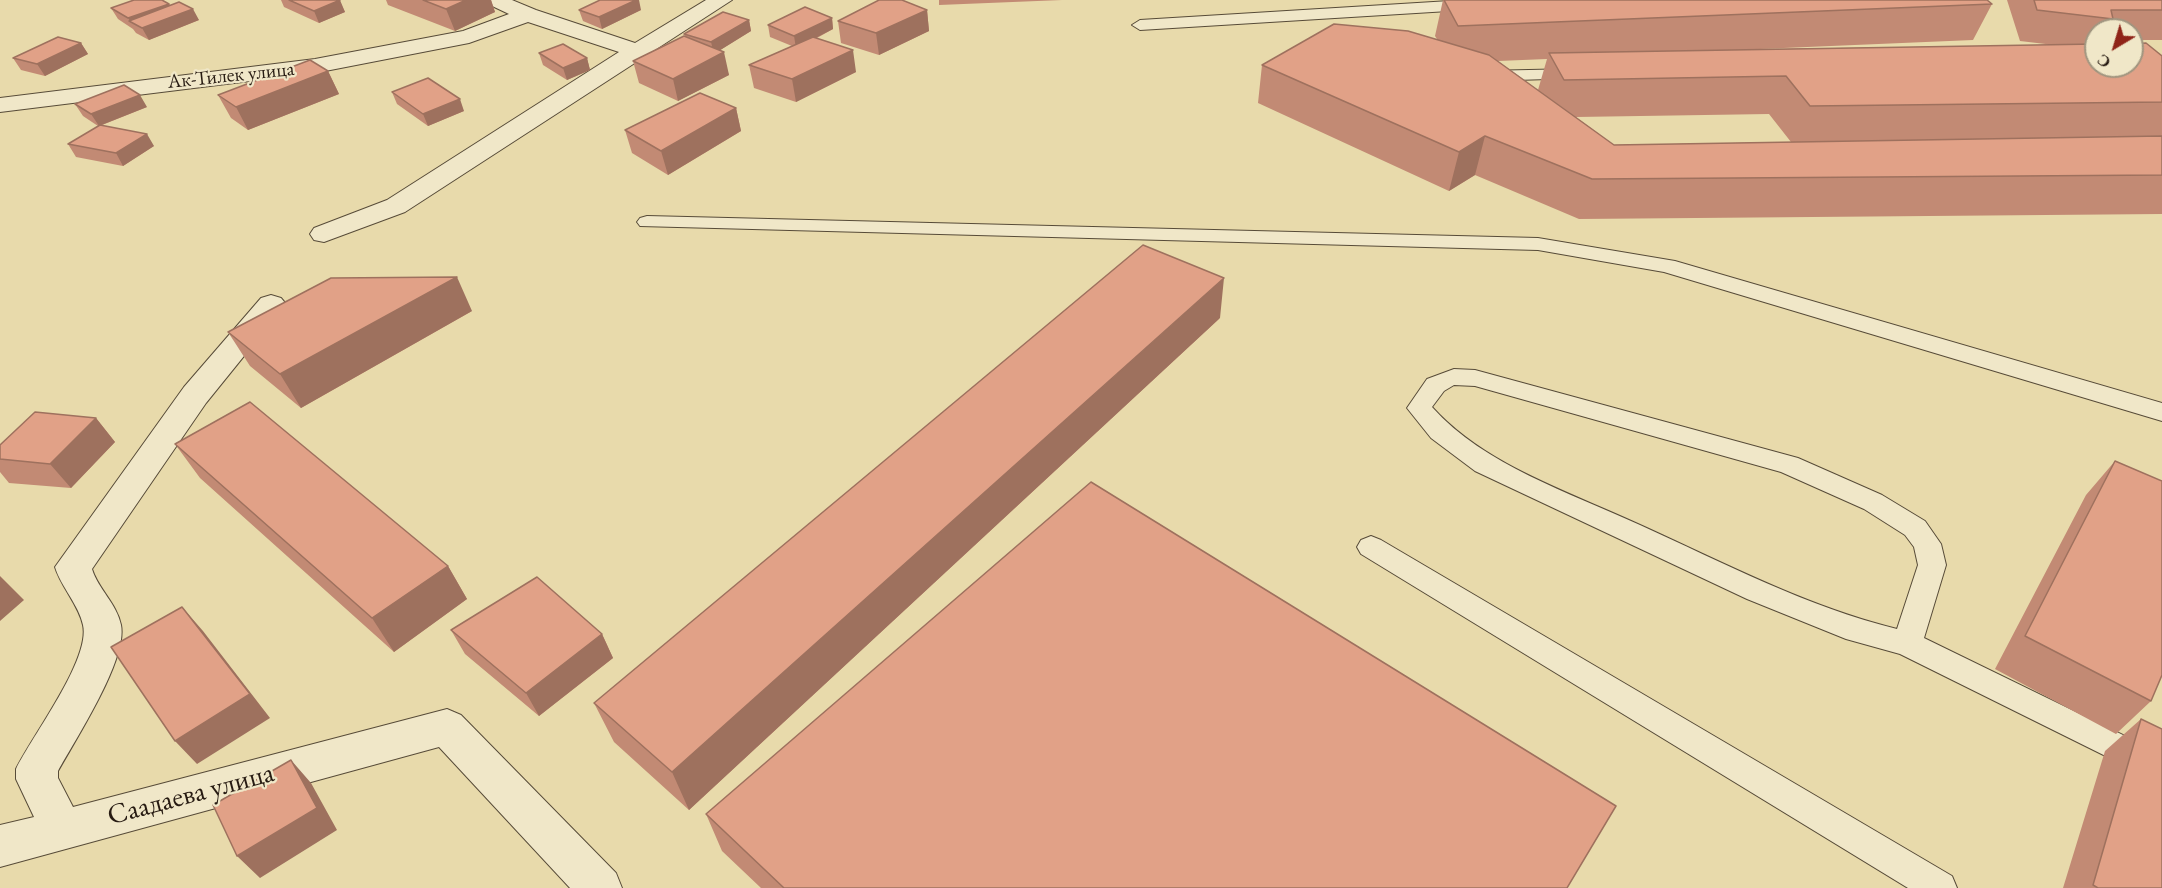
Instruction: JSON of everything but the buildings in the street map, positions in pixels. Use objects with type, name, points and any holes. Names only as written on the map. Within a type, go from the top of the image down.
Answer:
[{"type":"street","points":[[495,0],[528,15],[637,51]]},
{"type":"street","points":[[324,234],[396,206],[637,51],[721,0]]},
{"type":"street","name":"Ак-Тилек улица","points":[[0,105],[315,66],[469,36],[528,15]]},
{"type":"street","points":[[62,830],[37,779],[37,769],[90,674],[101,649],[103,626],[76,581],[73,567],[195,395],[271,304]]},
{"type":"street","name":"Саадаева улица","points":[[0,846],[447,728],[600,888]]},
{"type":"lane","points":[[1140,25],[1546,0]]},
{"type":"lane","points":[[1512,95],[1483,76],[1589,74]]},
{"type":"lane","points":[[647,222],[1538,244],[1667,266],[2162,412]]},
{"type":"lane","points":[[1907,644],[1932,564],[1927,544],[1915,528],[1873,502],[1789,465],[1475,378],[1449,376],[1431,388],[1419,408],[1440,432],[1484,464],[1757,591],[1856,631],[1907,644],[2162,770]]},
{"type":"lane","points":[[1371,547],[1940,888]]}]
